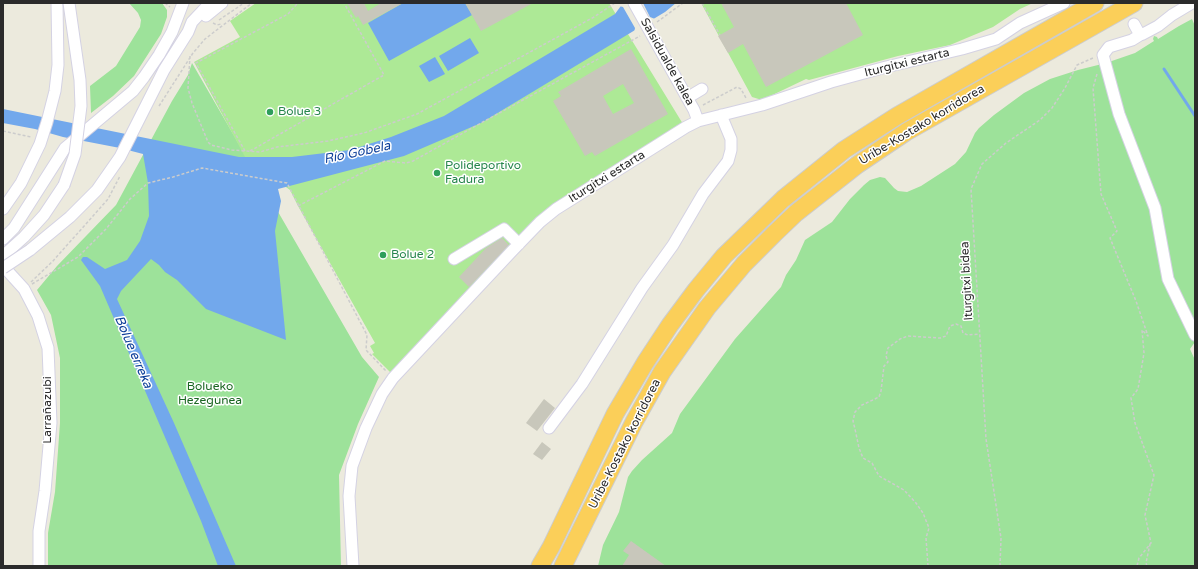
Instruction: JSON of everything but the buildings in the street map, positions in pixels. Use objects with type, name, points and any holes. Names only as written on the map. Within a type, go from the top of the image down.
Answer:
[{"type":"highway","name":"Uribe-Kostako korridorea","points":[[540,566],[551,547],[615,414],[645,363],[670,325],[724,256],[783,199],[844,150],[897,116],[1095,3]]},
{"type":"highway","name":"Uribe-Kostako korridorea","points":[[563,566],[634,422],[662,372],[708,308],[744,264],[774,234],[796,213],[857,165],[906,132],[1134,3]]},
{"type":"street","points":[[3,209],[21,183],[40,144],[55,91],[58,65],[57,3]]},
{"type":"street","points":[[3,256],[24,237],[44,214],[64,185],[75,154],[81,106],[80,80],[69,3]]},
{"type":"street","points":[[3,239],[14,228],[65,148],[133,90],[144,77],[172,32],[183,3]]},
{"type":"street","points":[[3,267],[30,250],[70,217],[97,190],[120,157],[164,70],[188,32],[192,22],[210,3]]},
{"type":"street","points":[[188,32],[222,3]]},
{"type":"street","name":"Salsidualde kalea","points":[[634,3],[687,98],[698,121]]},
{"type":"street","name":"Iturgitxi estarta","points":[[353,566],[349,496],[352,466],[366,428],[382,394],[393,378],[519,244],[540,222],[556,209],[686,127],[698,121],[762,105],[831,82],[996,39],[1020,23],[1064,3]]},
{"type":"street","points":[[1192,3],[1172,15],[1158,26],[1132,40],[1109,48],[1103,55],[1119,114],[1154,208],[1168,279],[1195,335]]},
{"type":"street","points":[[1134,24],[1140,35]]},
{"type":"street","points":[[687,98],[702,89]]},
{"type":"street","points":[[549,428],[582,384],[642,288],[673,245],[703,194],[728,161],[731,150],[731,139],[721,115]]},
{"type":"street","points":[[454,259],[504,229],[519,244]]},
{"type":"street","name":"Larrañazubi","points":[[3,267],[24,289],[38,316],[48,348],[50,423],[45,491],[39,530],[39,566]]},
{"type":"path","points":[[165,3],[172,8]]},
{"type":"path","points":[[213,20],[219,20],[244,3]]},
{"type":"path","points":[[155,111],[190,56],[204,39],[252,3]]},
{"type":"path","points":[[245,151],[196,62],[288,14],[298,3]]},
{"type":"path","points":[[249,151],[384,75],[344,3]]},
{"type":"path","points":[[190,56],[188,88],[192,103],[208,142],[211,145],[232,150],[260,152],[277,147],[328,142],[364,133],[417,114],[594,17],[616,3]]},
{"type":"path","points":[[298,206],[385,161],[406,163],[413,161],[648,30],[683,3]]},
{"type":"path","points":[[702,3],[720,35]]},
{"type":"path","points":[[212,23],[217,25],[222,24]]},
{"type":"path","points":[[1103,55],[1093,88],[1101,194],[1116,231],[1110,238],[1136,301],[1148,336],[1142,330],[1144,353],[1138,389],[1131,398],[1136,423],[1154,475],[1144,515],[1151,543],[1146,563],[1147,566]]},
{"type":"path","name":"Iturgitxi bidea","points":[[1000,566],[1001,538],[986,439],[971,189],[982,164],[1006,143],[1040,120],[1052,108],[1077,65],[1103,55]]},
{"type":"path","points":[[3,131],[31,137]]},
{"type":"path","points":[[24,289],[78,257],[106,229],[130,199],[148,183],[173,178],[202,168],[287,183],[367,335],[366,350],[393,378]]},
{"type":"path","points":[[24,289],[53,261],[108,199],[122,173]]},
{"type":"path","points":[[928,566],[926,538],[928,528],[923,513],[904,490],[879,476],[872,463],[864,458],[858,448],[853,421],[855,412],[862,405],[879,397],[884,366],[888,362],[886,356],[888,348],[900,339],[908,336],[940,338],[946,336],[950,326],[956,324],[961,326],[963,333],[968,335],[979,334]]},
{"type":"path","points":[[1137,566],[1139,558],[1151,543]]},
{"type":"green space","points":[[129,3],[162,3],[167,10],[167,17],[161,34],[134,76],[113,96],[91,113],[90,86],[116,66],[140,27],[141,20],[138,13]]},
{"type":"green space","name":"Polideportivo Fadura","points":[[256,3],[609,3],[683,124],[553,207],[391,373],[372,354],[374,353],[370,346],[375,343],[290,190],[245,157],[194,62],[240,37],[230,21]]},
{"type":"green space","points":[[701,3],[1033,3],[1020,9],[993,27],[950,45],[898,56],[809,80],[806,79],[762,100],[752,97]]},
{"type":"green space","points":[[1192,19],[1195,26],[1195,342],[1190,349],[1195,360],[1195,566],[598,566],[603,545],[619,512],[628,477],[632,471],[672,433],[680,414],[735,339],[781,287],[805,240],[832,222],[850,199],[864,185],[870,180],[880,177],[885,178],[898,191],[907,192],[921,186],[955,164],[966,152],[979,128],[1024,93],[1050,79],[1135,53],[1154,41],[1154,36],[1158,39]]},
{"type":"green space","name":"Bolueko Hezegunea","points":[[192,63],[362,357],[379,377],[358,424],[339,475],[341,566],[48,566],[48,533],[55,492],[60,423],[60,358],[51,315],[37,290],[57,266],[116,205],[172,101],[188,75]]},
{"type":"water","points":[[403,3],[465,3],[472,15],[389,61],[368,23]]},
{"type":"water","points":[[623,3],[676,3],[665,12],[481,123],[404,156],[278,189],[281,201],[275,231],[286,340],[206,309],[177,280],[165,272],[151,259],[121,291],[117,299],[174,423],[236,566],[218,566],[201,521],[100,286],[81,260],[83,257],[87,257],[105,269],[127,260],[140,241],[149,216],[148,183],[143,154],[3,123],[3,109],[239,157],[292,157],[350,150],[391,137],[444,116],[615,14]]},
{"type":"water","points":[[470,38],[479,53],[448,71],[439,56]]},
{"type":"water","points":[[435,57],[445,74],[429,82],[419,66]]},
{"type":"pier","points":[[621,3],[643,3],[650,17],[655,19],[634,33],[635,28],[623,7],[619,6]]},
{"type":"waterway","points":[[1164,69],[1195,116]]},
{"type":"place","name":"Bolue 3","points":[[270,112]]},
{"type":"place","name":"Polideportivo Fadura","points":[[437,173]]},
{"type":"place","name":"Bolue 2","points":[[383,255]]},
{"type":"water label","name":"Río Gobela","points":[[357,153]]},
{"type":"water label","name":"Bolue erreka","points":[[133,352]]}]
